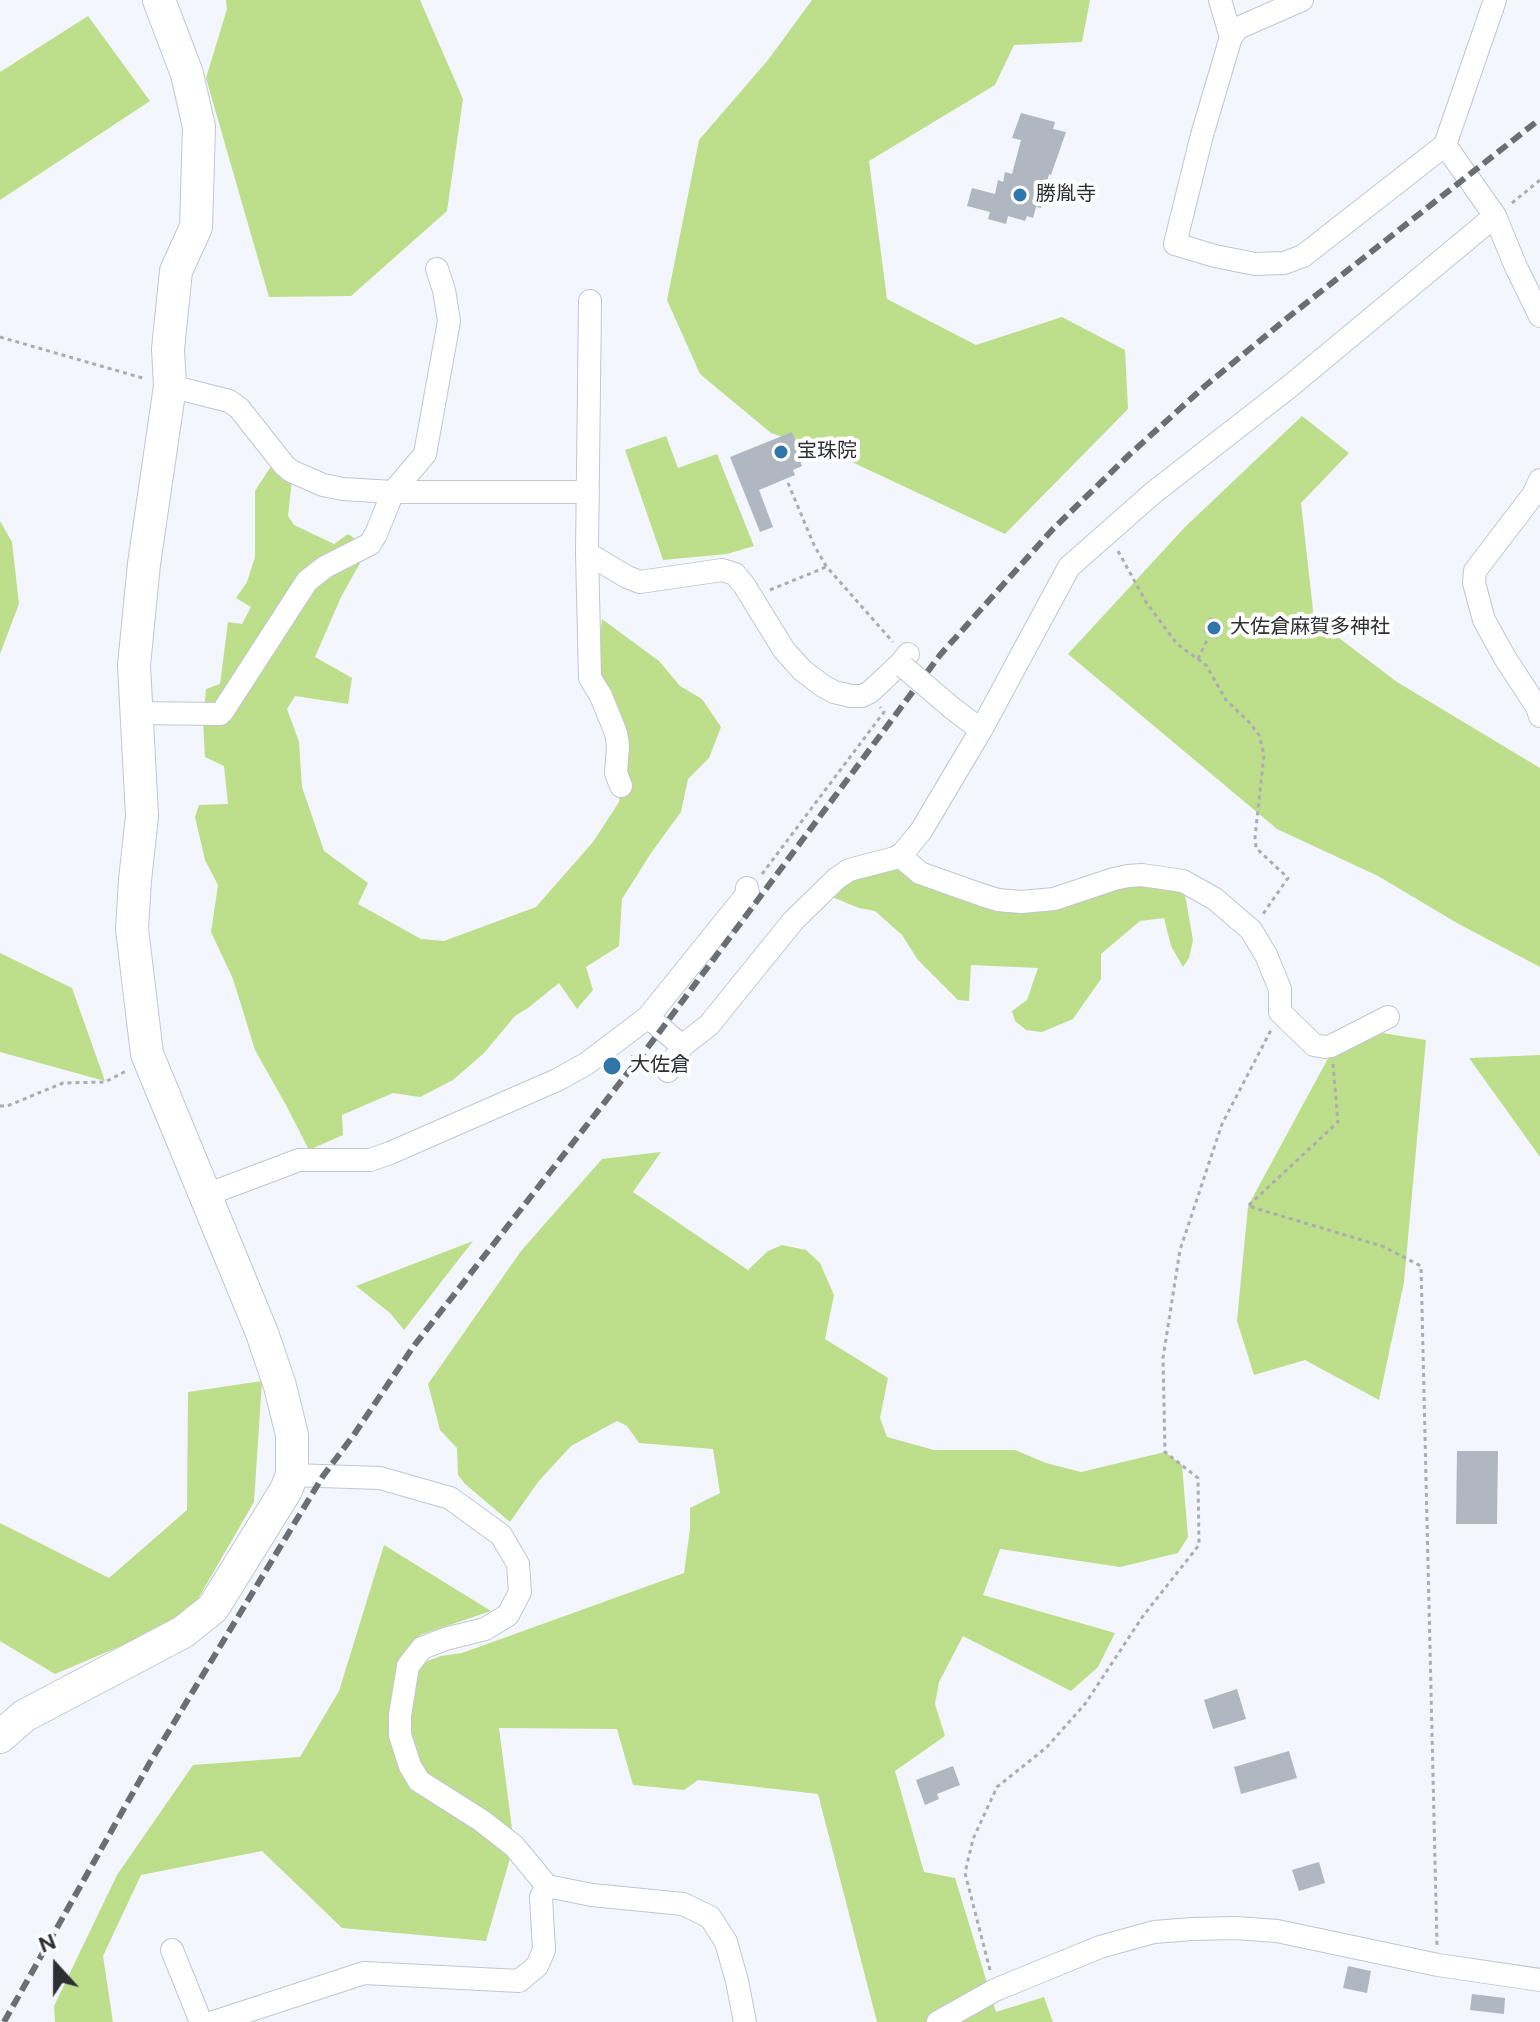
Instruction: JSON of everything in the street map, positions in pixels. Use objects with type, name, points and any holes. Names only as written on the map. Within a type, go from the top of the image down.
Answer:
[{"type":"street","points":[[0,1737],[24,1716],[183,1632],[213,1608],[286,1490],[292,1475],[292,1435],[262,1333],[149,1058],[132,929],[142,816],[135,651],[144,564],[170,386],[168,349],[176,271],[196,227],[199,127],[187,74],[159,0]]},
{"type":"street","points":[[1220,0],[1231,37]]},
{"type":"street","points":[[1302,0],[1238,28],[1231,37],[1202,135],[1175,244],[1255,264],[1284,263],[1303,256],[1445,145],[1495,0]]},
{"type":"street","points":[[1445,145],[1495,216],[1540,316]]},
{"type":"street","points":[[658,1070],[709,1025],[793,921],[836,879],[849,870],[895,858],[921,831],[981,730],[1069,567],[1153,493],[1289,387],[1495,216]]},
{"type":"street","points":[[136,713],[220,714],[307,581],[325,567],[370,544],[393,492],[425,454],[449,321],[437,269]]},
{"type":"street","points":[[590,301],[587,553],[590,678],[616,733],[616,773],[621,786]]},
{"type":"street","points":[[170,386],[229,401],[284,465],[323,485],[393,492],[588,492]]},
{"type":"street","points":[[1540,480],[1515,521],[1475,571],[1474,583],[1484,620],[1540,716]]},
{"type":"street","points":[[587,553],[640,582],[722,570],[735,574],[784,650],[802,670],[823,686],[834,692],[862,696],[904,660],[952,708],[981,730]]},
{"type":"street","points":[[903,853],[907,862],[920,873],[998,900],[1021,902],[1054,899],[1128,876],[1183,881],[1215,899],[1251,930],[1266,955],[1280,989],[1280,1012],[1314,1045],[1331,1046],[1388,1017]]},
{"type":"street","points":[[206,1195],[299,1160],[370,1160],[557,1080],[586,1064],[648,1017],[747,890]]},
{"type":"street","points":[[648,1017],[682,1046]]},
{"type":"street","points":[[292,1475],[380,1478],[450,1498],[501,1535],[518,1564],[520,1592],[508,1615],[485,1629],[422,1648],[408,1666],[400,1735],[410,1766],[419,1781],[482,1821],[514,1846],[547,1886],[592,1895],[683,1904],[710,1917],[726,1942],[745,2022]]},
{"type":"street","points":[[214,2022],[364,1973],[519,1981],[537,1966],[544,1950],[541,1897],[547,1886]]},
{"type":"street","points":[[938,2022],[995,1990],[1100,1947],[1154,1932],[1192,1929],[1277,1931],[1438,1965],[1540,1980]]},
{"type":"street","points":[[172,1950],[201,2022]]},
{"type":"path","points":[[1495,216],[1540,180]]},
{"type":"path","points":[[0,337],[170,386]]},
{"type":"path","points":[[788,483],[826,566],[904,660]]},
{"type":"path","points":[[1108,533],[1146,602],[1177,644],[1206,665],[1226,700],[1259,735],[1264,755],[1256,848],[1288,878],[1251,930]]},
{"type":"path","points":[[751,597],[826,566]]},
{"type":"path","points":[[1198,659],[1208,638]]},
{"type":"path","points":[[747,890],[884,712],[870,692]]},
{"type":"path","points":[[995,1990],[965,1873],[973,1839],[997,1787],[1047,1747],[1085,1704],[1143,1616],[1199,1545],[1198,1478],[1165,1452],[1163,1358],[1177,1265],[1222,1124],[1280,1012]]},
{"type":"path","points":[[1331,1046],[1338,1122],[1248,1206],[1382,1246],[1421,1266],[1438,1965]]},
{"type":"path","points":[[630,1059],[633,1056],[658,1070]]},
{"type":"path","points":[[0,1106],[7,1106],[63,1083],[105,1082],[149,1058]]},
{"type":"green space","points":[[226,0],[420,0],[463,99],[447,211],[351,296],[269,297],[206,78],[227,9]]},
{"type":"green space","points":[[812,0],[1090,0],[1082,42],[1014,45],[995,85],[869,161],[887,299],[976,345],[1062,317],[1125,350],[1128,409],[1005,534],[852,462],[771,433],[700,374],[667,300],[699,140],[768,60]]},
{"type":"green space","points":[[88,16],[150,101],[0,200],[0,72]]},
{"type":"green space","points":[[1302,416],[1349,453],[1301,503],[1314,619],[1397,682],[1540,768],[1540,967],[1378,876],[1277,829],[1068,654],[1185,527]]},
{"type":"green space","points":[[666,436],[678,468],[717,454],[754,546],[727,554],[663,560],[625,450]]},
{"type":"green space","points":[[273,463],[292,479],[288,516],[294,525],[334,544],[348,534],[364,545],[364,556],[341,597],[315,657],[352,678],[348,704],[295,696],[287,709],[299,742],[302,787],[324,851],[368,883],[358,904],[421,939],[444,941],[536,907],[593,842],[619,802],[622,770],[596,677],[602,619],[659,661],[680,686],[702,699],[721,727],[709,758],[688,779],[681,812],[622,899],[619,946],[586,967],[593,990],[577,1009],[559,983],[515,1016],[484,1053],[453,1080],[420,1097],[393,1093],[342,1115],[343,1135],[309,1150],[255,1050],[233,979],[211,932],[218,885],[205,860],[195,817],[199,805],[228,804],[224,766],[205,757],[203,722],[206,689],[220,684],[228,622],[242,624],[251,607],[236,598],[247,582],[255,557],[255,491]]},
{"type":"green space","points":[[0,521],[12,542],[19,604],[0,654]]},
{"type":"green space","points":[[892,863],[982,901],[1116,882],[1167,882],[1185,895],[1193,940],[1189,958],[1183,967],[1171,946],[1164,918],[1140,921],[1101,954],[1101,979],[1073,1019],[1042,1032],[1026,1030],[1015,1021],[1012,1011],[1027,1000],[1038,968],[971,965],[969,1001],[958,1000],[918,960],[902,935],[875,911],[827,895],[838,883]]},
{"type":"green space","points":[[0,953],[72,988],[105,1081],[0,1052]]},
{"type":"green space","points":[[1345,1027],[1426,1040],[1404,1282],[1379,1400],[1305,1360],[1254,1375],[1237,1321],[1248,1206]]},
{"type":"green space","points":[[1540,1055],[1540,1157],[1469,1058]]},
{"type":"green space","points":[[661,1152],[633,1192],[748,1270],[768,1251],[782,1245],[806,1250],[820,1263],[834,1295],[825,1339],[888,1378],[880,1418],[887,1437],[934,1450],[1015,1450],[1046,1463],[1081,1472],[1165,1452],[1182,1465],[1188,1537],[1178,1553],[1120,1567],[1000,1549],[983,1595],[1115,1633],[1098,1667],[1071,1691],[963,1636],[939,1682],[935,1704],[945,1736],[895,1771],[924,1872],[955,1878],[996,2012],[1044,1997],[1053,2022],[877,2022],[818,1794],[698,1780],[684,1790],[633,1785],[617,1729],[499,1728],[514,1844],[421,1779],[404,1733],[411,1667],[441,1656],[462,1653],[684,1573],[690,1508],[720,1493],[713,1449],[639,1443],[627,1426],[617,1421],[571,1446],[538,1482],[510,1522],[458,1475],[457,1448],[440,1430],[428,1384],[521,1251],[602,1159]]},
{"type":"green space","points":[[473,1241],[404,1330],[390,1313],[356,1286]]},
{"type":"green space","points":[[262,1381],[254,1502],[187,1618],[55,1674],[0,1641],[0,1523],[109,1578],[187,1510],[188,1392]]},
{"type":"green space","points":[[384,1545],[491,1611],[420,1635],[403,1669],[406,1768],[513,1848],[486,1941],[342,1928],[262,1851],[141,1875],[103,1956],[113,2022],[55,2022],[54,2006],[117,1875],[193,1765],[300,1757],[339,1691]]},
{"type":"building","points":[[1021,113],[1055,122],[1053,129],[1066,132],[1049,174],[1041,208],[1036,207],[1033,218],[1027,216],[1025,221],[1008,216],[1006,224],[988,219],[990,212],[967,206],[972,188],[995,194],[998,180],[1003,182],[1005,172],[1012,174],[1021,140],[1012,138]]},
{"type":"building","points":[[792,432],[803,459],[800,460],[802,466],[793,470],[795,475],[759,490],[773,527],[760,532],[730,457]]},
{"type":"building","points":[[1210,617],[1224,624],[1217,639],[1203,632]]},
{"type":"building","points":[[1457,1451],[1498,1451],[1497,1524],[1456,1524]]},
{"type":"building","points":[[1237,1689],[1246,1719],[1213,1729],[1204,1700]]},
{"type":"building","points":[[1289,1751],[1297,1778],[1241,1794],[1234,1767]]},
{"type":"building","points":[[953,1766],[960,1785],[937,1794],[939,1799],[925,1805],[916,1780]]},
{"type":"building","points":[[1319,1862],[1325,1883],[1299,1891],[1292,1870]]},
{"type":"building","points":[[1348,1966],[1371,1971],[1367,1993],[1343,1988]]},
{"type":"building","points":[[1472,1994],[1505,1998],[1504,2014],[1470,2010]]},
{"type":"railway","points":[[4,2022],[149,1764],[323,1476],[413,1347],[655,1038],[940,655],[1053,529],[1205,386],[1540,119]]},
{"type":"place","name":"勝胤寺","points":[[1020,195]]},
{"type":"place","name":"宝珠院","points":[[781,452]]},
{"type":"place","name":"大佐倉麻賀多神社","points":[[1214,628]]},
{"type":"place","name":"大佐倉","points":[[612,1066]]}]
